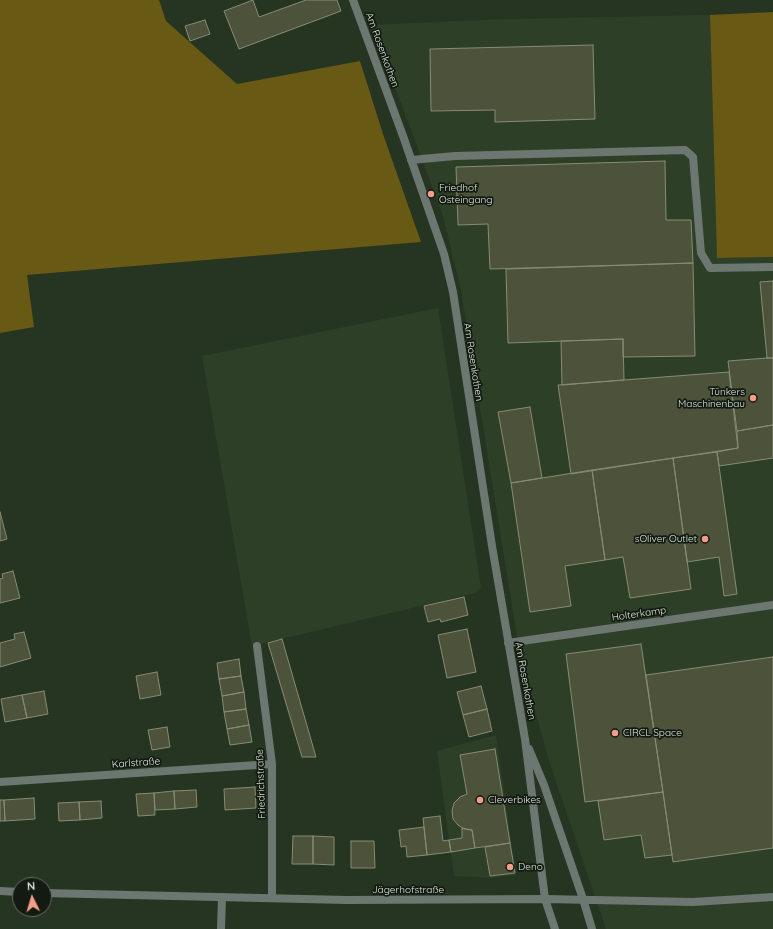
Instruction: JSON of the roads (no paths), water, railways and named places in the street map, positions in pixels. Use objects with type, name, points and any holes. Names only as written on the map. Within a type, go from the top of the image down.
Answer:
[{"type":"street","name":"Am Rosenkothen","points":[[353,0],[444,254],[452,292],[508,643],[525,739],[545,899],[555,929]]},
{"type":"street","points":[[411,160],[455,156],[685,150],[693,158],[701,253],[710,268],[773,267]]},
{"type":"street","name":"Holterkamp","points":[[508,643],[773,605]]},
{"type":"street","name":"Friedrichstraße","points":[[257,646],[272,764],[272,898]]},
{"type":"street","name":"Am Rosenkothen","points":[[525,739],[544,784],[592,929]]},
{"type":"street","name":"Karlstraße","points":[[0,782],[272,764]]},
{"type":"street","points":[[0,891],[12,892]]},
{"type":"street","name":"Jägerhofstraße","points":[[52,892],[347,900],[583,899],[693,902],[773,897]]},
{"type":"street","points":[[220,929],[222,897]]},
{"type":"place","name":"Friedhof Osteingang","points":[[431,194]]},
{"type":"place","name":"Tünkers Maschinenbau","points":[[753,398]]},
{"type":"place","name":"sOliver Outlet","points":[[705,539]]},
{"type":"place","name":"CIRCL Space","points":[[615,733]]},
{"type":"place","name":"Cleverbikes","points":[[480,800]]},
{"type":"place","name":"Deno","points":[[510,867]]}]
